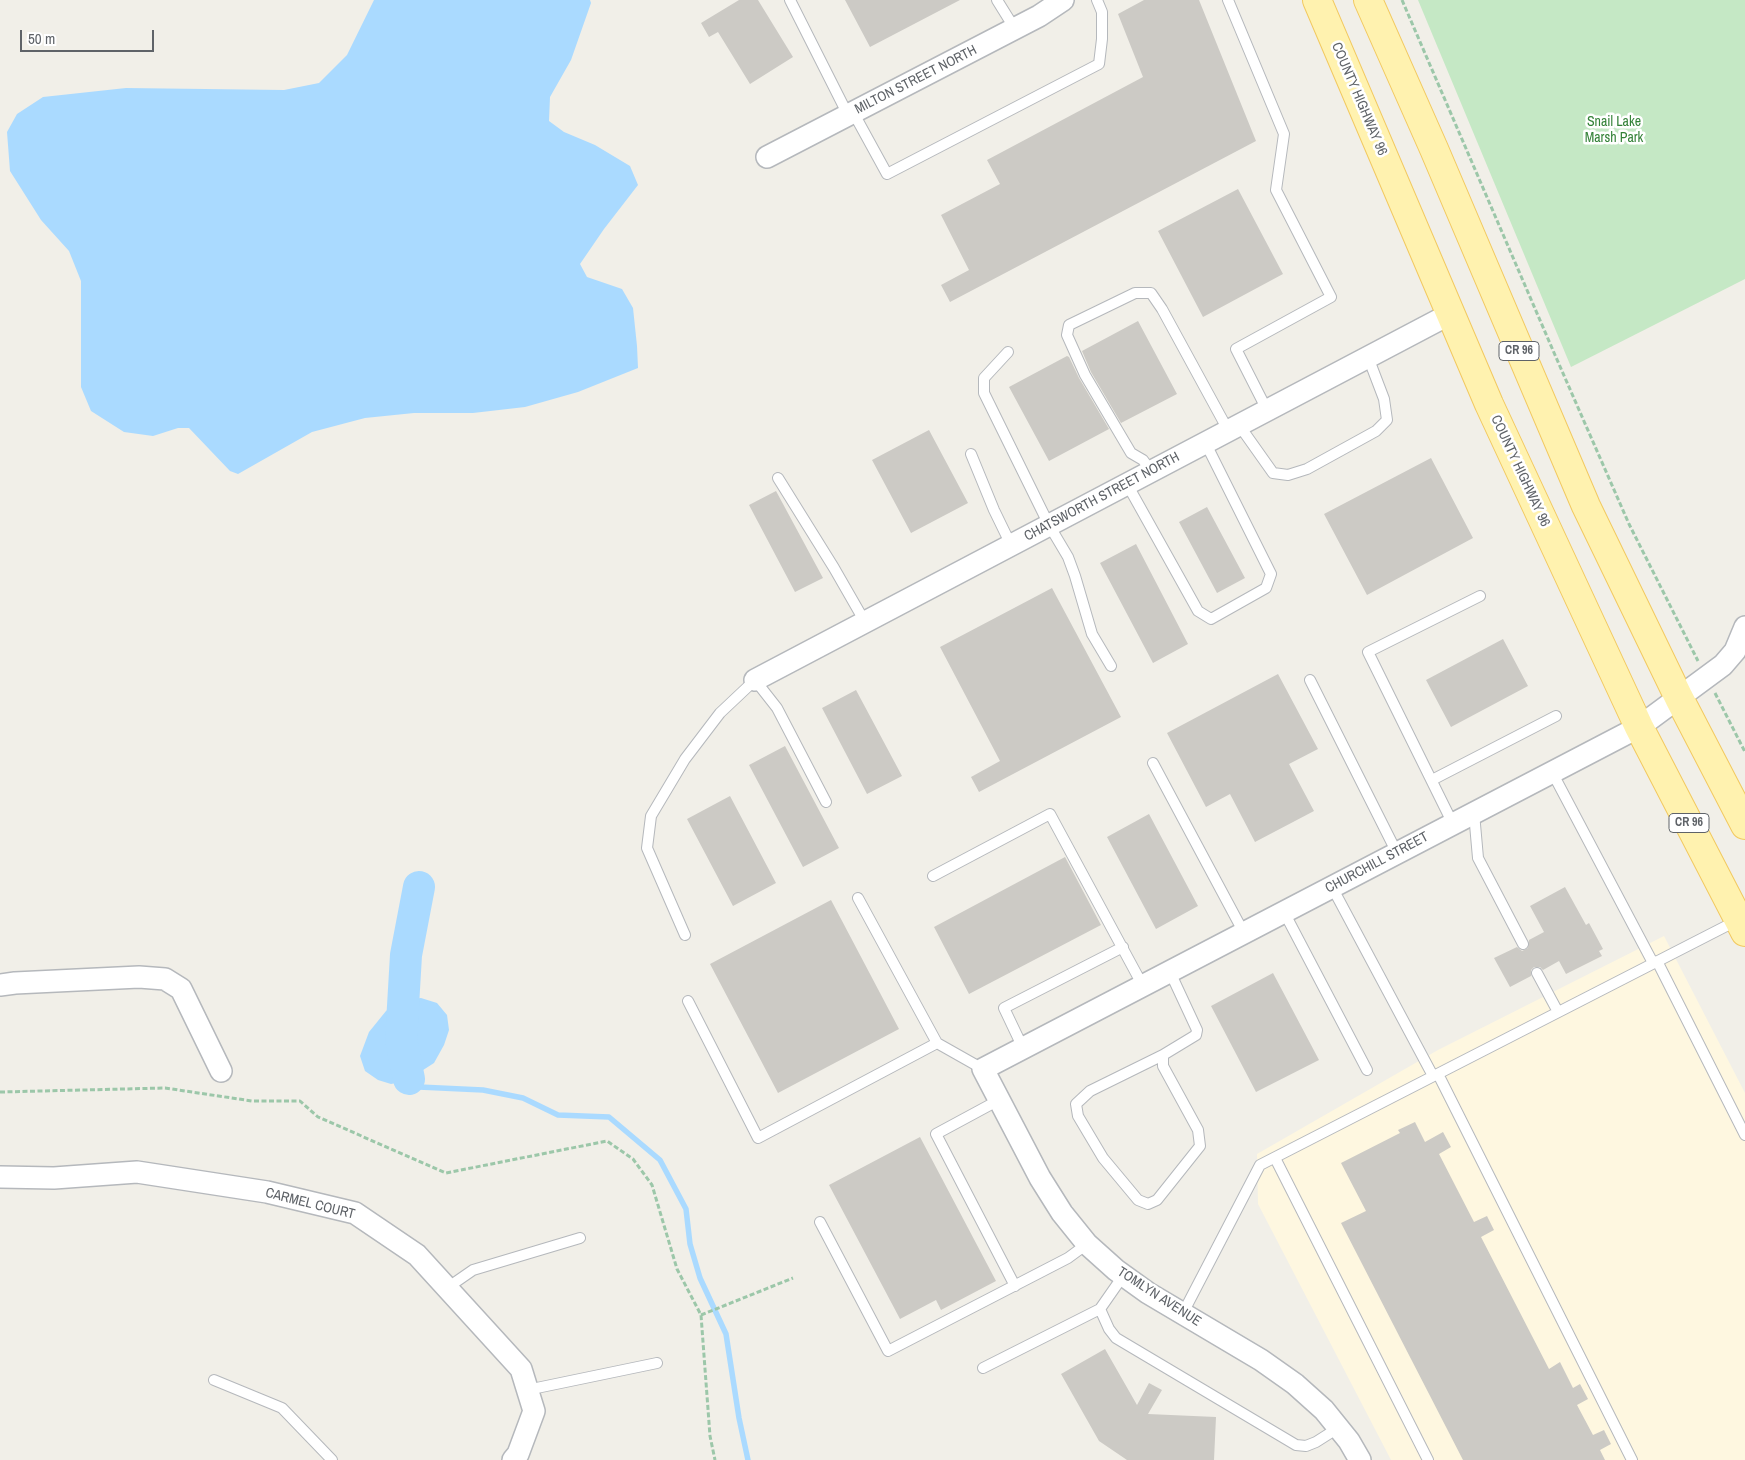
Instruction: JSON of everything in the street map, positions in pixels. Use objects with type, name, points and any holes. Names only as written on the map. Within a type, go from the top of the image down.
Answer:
[{"type":"main road","name":"COUNTY HIGHWAY 96","points":[[1317,0],[1489,404],[1639,726],[1742,926]]},
{"type":"main road","name":"CR 96","points":[[1368,0],[1430,140],[1586,506],[1679,698],[1745,825]]},
{"type":"street","name":"MILTON STREET NORTH","points":[[767,158],[1047,12],[1062,0]]},
{"type":"street","name":"CHATSWORTH STREET NORTH","points":[[756,680],[1450,314]]},
{"type":"street","name":"CHURCHILL STREET","points":[[984,1069],[1639,726],[1724,665],[1735,651],[1745,627]]},
{"type":"street","points":[[0,985],[15,982],[139,977],[165,979],[181,989],[221,1070]]},
{"type":"street","name":"TOMLYN AVENUE","points":[[984,1069],[1044,1185],[1062,1214],[1088,1244],[1123,1276],[1261,1360],[1295,1384],[1324,1410],[1349,1441],[1360,1460]]},
{"type":"street","name":"CARMEL COURT","points":[[0,1177],[54,1178],[136,1172],[267,1192],[355,1213],[417,1255],[520,1369],[534,1411],[518,1454],[513,1460]]},
{"type":"lane","points":[[790,0],[851,114],[887,174],[1099,64],[1102,39],[1102,12],[1097,0]]},
{"type":"lane","points":[[996,0],[1015,28]]},
{"type":"lane","points":[[1228,0],[1284,134],[1276,190],[1332,297],[1236,349],[1267,410]]},
{"type":"lane","points":[[1151,471],[1144,460],[1131,453],[1085,375],[1067,335],[1070,325],[1135,293],[1151,293],[1234,427],[1273,473],[1288,476],[1307,469],[1376,431],[1387,420],[1384,399],[1368,357]]},
{"type":"lane","points":[[1008,352],[984,378],[984,393],[1049,525],[1068,557],[1076,576],[1092,634],[1111,666]]},
{"type":"lane","points":[[1127,484],[1198,611],[1211,619],[1266,588],[1271,574],[1205,442]]},
{"type":"lane","points":[[971,454],[994,510],[1012,545]]},
{"type":"lane","points":[[778,478],[865,622]]},
{"type":"lane","points":[[1453,824],[1368,652],[1480,596]]},
{"type":"lane","points":[[685,936],[647,848],[651,816],[685,759],[720,713],[756,680],[777,708],[826,802]]},
{"type":"lane","points":[[1310,680],[1397,853]]},
{"type":"lane","points":[[1432,780],[1556,716]]},
{"type":"lane","points":[[1153,763],[1244,933]]},
{"type":"lane","points":[[1552,772],[1655,962],[1745,1135]]},
{"type":"lane","points":[[1474,813],[1478,858],[1523,944]]},
{"type":"lane","points":[[933,876],[1050,814],[1143,986]]},
{"type":"lane","points":[[1332,887],[1436,1075],[1632,1460]]},
{"type":"lane","points":[[858,898],[937,1043],[984,1069]]},
{"type":"lane","points":[[1284,912],[1367,1070]]},
{"type":"lane","points":[[1183,1313],[1260,1165],[1655,962],[1742,926]]},
{"type":"lane","points":[[1023,1048],[1004,1008],[1123,947]]},
{"type":"lane","points":[[1163,1055],[1162,1066],[1198,1130],[1200,1146],[1157,1200],[1148,1204],[1138,1200],[1103,1158],[1078,1116],[1076,1104],[1090,1091],[1163,1055],[1196,1035],[1197,1030],[1170,972]]},
{"type":"lane","points":[[1537,973],[1558,1012]]},
{"type":"lane","points":[[688,1001],[758,1138],[937,1043]]},
{"type":"lane","points":[[999,1100],[936,1134],[1015,1286]]},
{"type":"lane","points":[[1275,1158],[1428,1460]]},
{"type":"lane","points":[[820,1222],[888,1351],[1068,1258],[1088,1244]]},
{"type":"lane","points":[[447,1288],[473,1270],[580,1238]]},
{"type":"lane","points":[[983,1368],[1100,1309],[1123,1276]]},
{"type":"lane","points":[[1100,1309],[1109,1329],[1116,1338],[1296,1445],[1306,1446],[1316,1442],[1338,1428]]},
{"type":"lane","points":[[527,1390],[657,1363]]},
{"type":"lane","points":[[214,1380],[282,1408],[332,1460]]},
{"type":"path","points":[[1402,0],[1617,498],[1664,596],[1699,662]]},
{"type":"path","points":[[1715,692],[1745,752]]},
{"type":"path","points":[[0,1092],[165,1088],[252,1101],[300,1101],[318,1118],[446,1173],[607,1141],[633,1159],[652,1185],[677,1269],[701,1315],[710,1436],[715,1460]]},
{"type":"path","points":[[701,1315],[793,1278]]},
{"type":"shaded area","points":[[1664,936],[1745,1093],[1745,1460],[1391,1460],[1258,1204],[1257,1154],[1438,1050]]},
{"type":"green space","name":"Snail Lake Marsh Park","points":[[1418,0],[1745,0],[1745,279],[1571,367]]},
{"type":"water","points":[[374,0],[590,0],[591,3],[571,60],[550,97],[549,121],[564,132],[595,145],[630,166],[638,185],[580,264],[587,277],[622,289],[633,308],[638,368],[578,392],[525,407],[473,413],[414,413],[365,418],[312,432],[238,474],[230,471],[189,428],[178,428],[153,436],[124,432],[91,411],[81,387],[81,281],[69,251],[41,220],[10,171],[7,132],[17,114],[43,97],[126,88],[284,90],[319,83],[347,55]]},
{"type":"water","points":[[421,998],[437,1003],[447,1015],[449,1030],[444,1045],[434,1063],[406,1081],[391,1084],[378,1080],[365,1071],[360,1056],[369,1032],[386,1011],[399,1000]]},
{"type":"building","points":[[739,0],[758,0],[793,57],[750,84],[718,32],[709,37],[701,23]]},
{"type":"building","points":[[845,0],[960,0],[870,47]]},
{"type":"building","points":[[1144,0],[1199,0],[1256,141],[950,302],[941,285],[969,270],[941,215],[1000,184],[987,160],[1143,77],[1118,14]]},
{"type":"building","points":[[1238,189],[1283,274],[1203,317],[1158,231]]},
{"type":"building","points":[[1138,321],[1177,394],[1121,423],[1091,372],[1082,351]]},
{"type":"building","points":[[1067,356],[1109,429],[1049,461],[1009,387]]},
{"type":"building","points":[[929,430],[968,503],[911,533],[872,460]]},
{"type":"building","points":[[1431,458],[1473,538],[1367,595],[1324,514]]},
{"type":"building","points":[[776,491],[823,578],[795,592],[749,505]]},
{"type":"building","points":[[1207,507],[1245,578],[1217,593],[1179,522]]},
{"type":"building","points":[[1136,544],[1188,644],[1153,663],[1100,563]]},
{"type":"building","points":[[1052,588],[1121,717],[979,792],[971,777],[1000,761],[940,647]]},
{"type":"building","points":[[1503,639],[1528,686],[1451,727],[1426,680]]},
{"type":"building","points":[[1278,674],[1318,749],[1289,764],[1314,811],[1255,842],[1230,794],[1206,807],[1167,733]]},
{"type":"building","points":[[856,690],[902,776],[867,794],[822,708]]},
{"type":"building","points":[[785,746],[839,848],[803,867],[749,765]]},
{"type":"building","points":[[730,796],[776,883],[733,906],[687,819]]},
{"type":"building","points":[[1149,814],[1198,906],[1156,929],[1107,837]]},
{"type":"building","points":[[1065,857],[1101,925],[969,994],[934,927]]},
{"type":"building","points":[[1565,887],[1586,925],[1589,923],[1603,949],[1599,951],[1602,956],[1566,974],[1559,961],[1543,970],[1540,967],[1534,967],[1531,970],[1531,976],[1510,987],[1494,958],[1517,947],[1522,951],[1528,948],[1529,940],[1544,932],[1530,906]]},
{"type":"building","points":[[831,900],[899,1029],[778,1093],[710,964]]},
{"type":"building","points":[[1273,973],[1319,1060],[1256,1092],[1211,1006]]},
{"type":"building","points":[[1415,1122],[1425,1142],[1443,1132],[1451,1147],[1439,1154],[1474,1222],[1487,1216],[1494,1230],[1481,1237],[1549,1369],[1560,1362],[1573,1388],[1580,1384],[1588,1399],[1577,1405],[1593,1435],[1604,1430],[1611,1444],[1600,1450],[1605,1460],[1463,1460],[1341,1223],[1366,1211],[1341,1163],[1400,1133],[1398,1130]]},
{"type":"building","points":[[920,1137],[996,1281],[941,1310],[936,1300],[900,1319],[829,1185]]},
{"type":"building","points":[[1105,1349],[1137,1405],[1149,1383],[1162,1390],[1148,1414],[1216,1417],[1214,1460],[1127,1460],[1099,1441],[1061,1374]]},
{"type":"waterway","points":[[409,1079],[401,1040],[406,955],[419,887]]},
{"type":"waterway","points":[[409,1079],[419,1087],[483,1090],[523,1098],[558,1115],[609,1117],[660,1160],[686,1209],[690,1244],[700,1278],[726,1334],[739,1418],[748,1460]]}]
